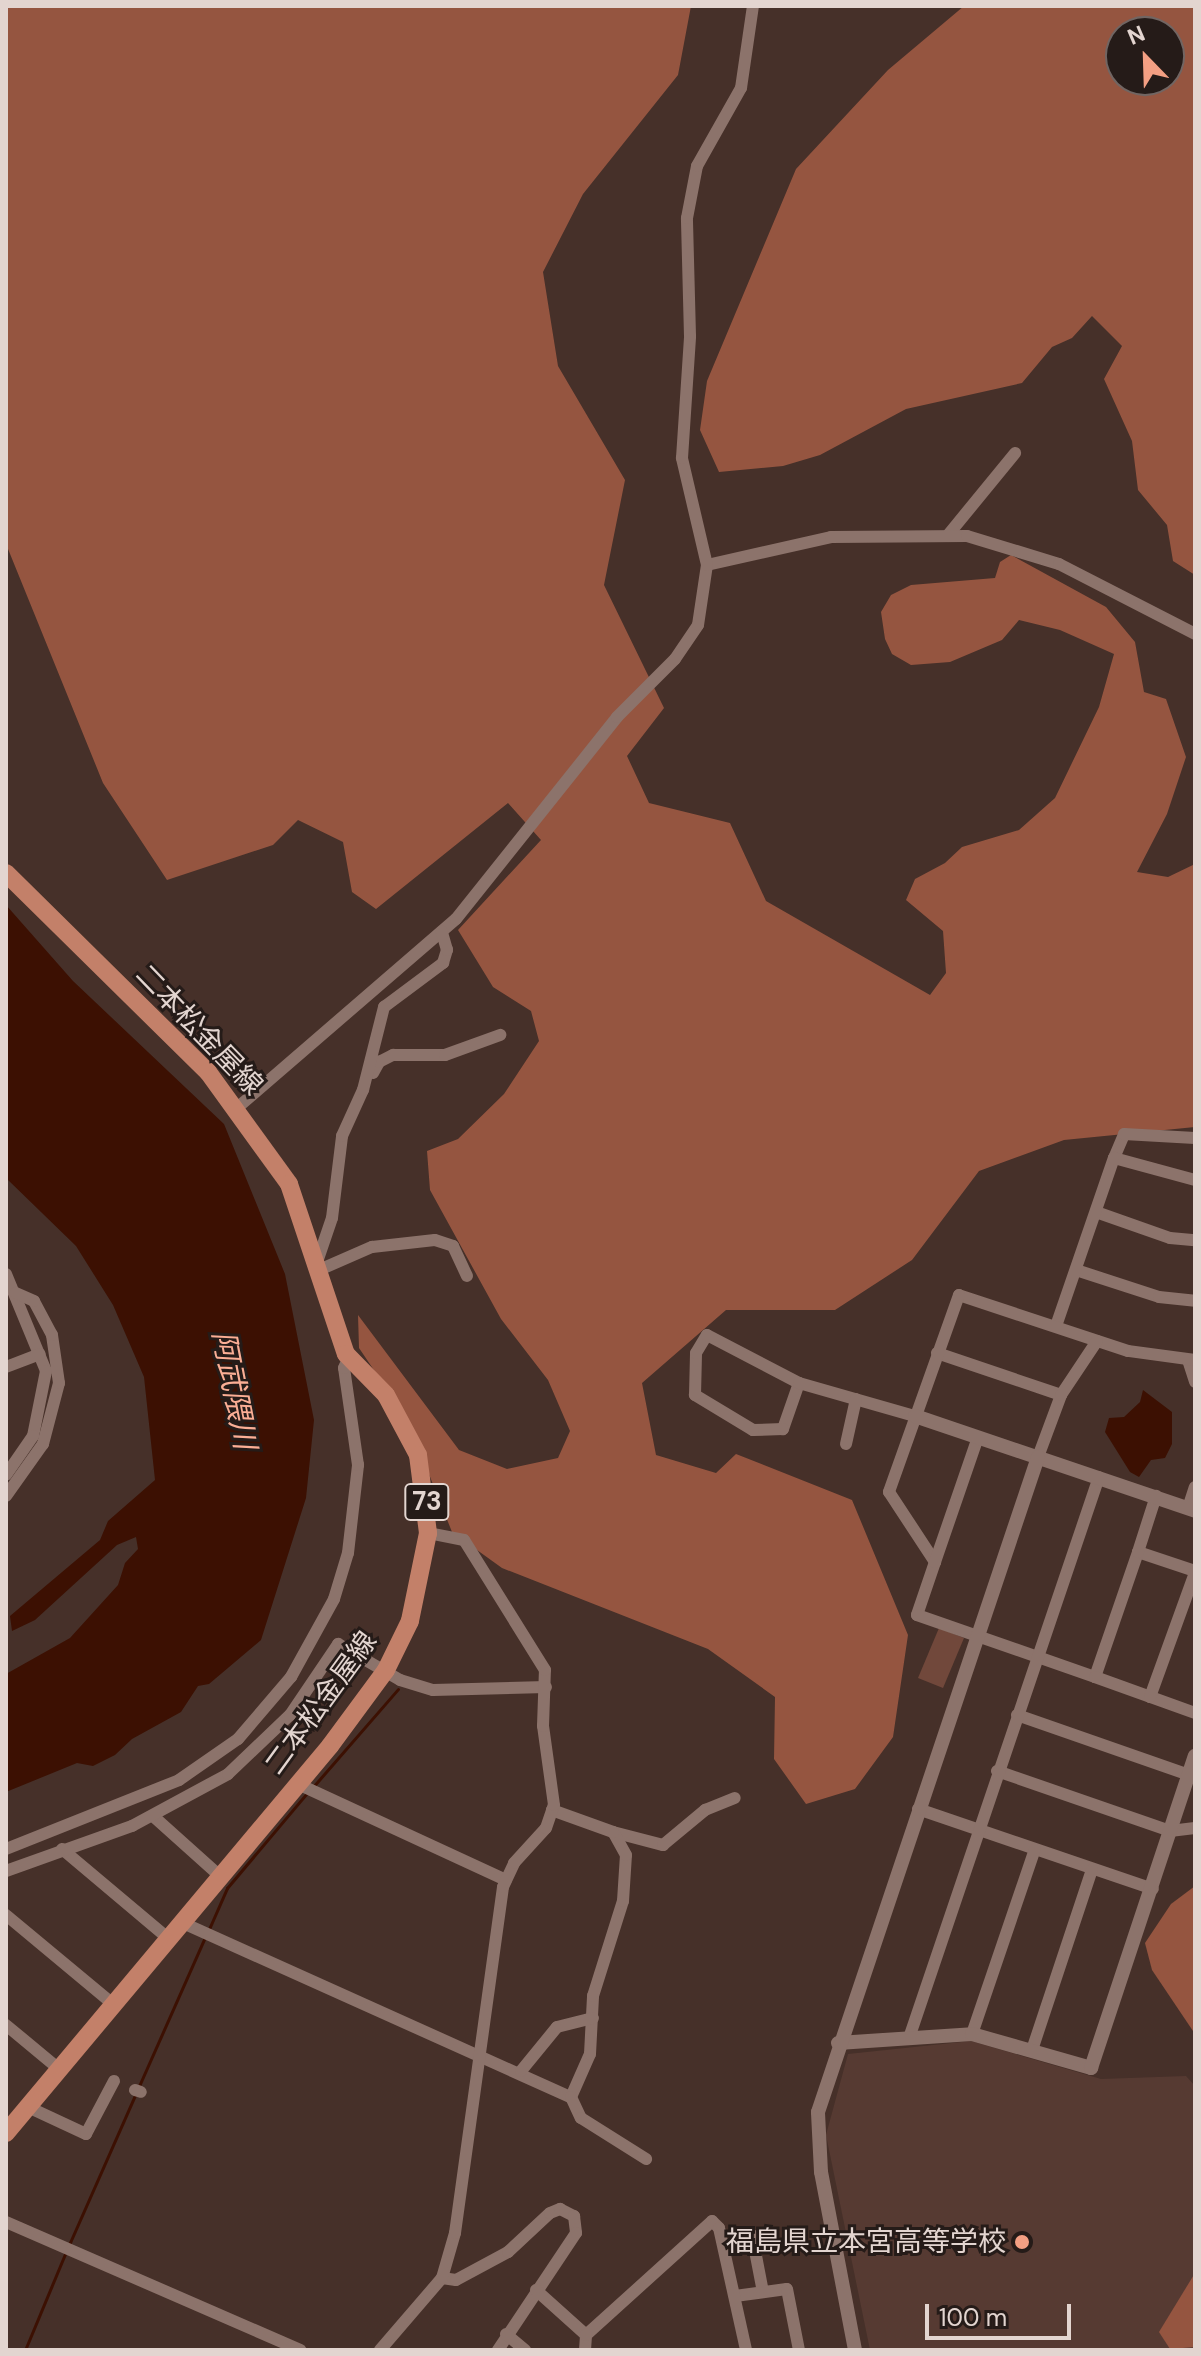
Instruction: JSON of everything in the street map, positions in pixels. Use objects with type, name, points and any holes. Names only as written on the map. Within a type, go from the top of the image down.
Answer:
[{"type":"main road","name":"二本松金屋線","points":[[6,873],[208,1072],[237,1108],[289,1184],[349,1357],[386,1395],[418,1455],[428,1533],[410,1621],[386,1670],[305,1788],[221,1877],[6,2131]]},
{"type":"street","points":[[237,1108],[442,932],[617,717],[691,638],[703,608],[707,565],[682,458],[690,336],[687,218],[697,166],[741,88],[753,6]]},
{"type":"street","points":[[948,535],[1015,453]]},
{"type":"street","points":[[707,565],[831,537],[948,535],[995,542],[1059,564],[1195,634]]},
{"type":"street","points":[[318,1266],[332,1218],[342,1136],[364,1084],[384,1007],[443,963],[447,950],[442,932]]},
{"type":"street","points":[[364,1084],[385,1057],[445,1055],[500,1035]]},
{"type":"street","points":[[1056,1326],[1124,1134],[1195,1138]]},
{"type":"street","points":[[1114,1158],[1195,1180]]},
{"type":"street","points":[[1096,1212],[1170,1238],[1195,1240]]},
{"type":"street","points":[[318,1266],[372,1247],[435,1240],[453,1246],[467,1276]]},
{"type":"street","points":[[1076,1270],[1159,1297],[1195,1301]]},
{"type":"street","points":[[6,1274],[46,1371],[40,1416],[22,1456],[6,1475]]},
{"type":"street","points":[[6,1496],[43,1444],[59,1383],[52,1335],[34,1301],[16,1293]]},
{"type":"street","points":[[935,1562],[889,1492],[959,1295],[1097,1341],[1192,1360],[1195,1382]]},
{"type":"street","points":[[799,1383],[783,1429],[753,1430],[695,1395],[696,1353],[707,1335],[799,1383],[915,1416],[1191,1510],[1195,1487]]},
{"type":"street","points":[[855,2350],[816,2126],[838,2043],[1038,1457],[1061,1395],[1097,1341]]},
{"type":"street","points":[[937,1353],[1061,1395]]},
{"type":"street","points":[[6,1367],[40,1354]]},
{"type":"street","points":[[6,1849],[179,1780],[238,1739],[291,1677],[334,1599],[351,1537],[358,1465],[344,1368],[349,1357]]},
{"type":"street","points":[[846,1444],[856,1399]]},
{"type":"street","points":[[978,1437],[917,1615],[1195,1713]]},
{"type":"street","points":[[909,2038],[1099,1477]]},
{"type":"street","points":[[1095,1677],[1156,1496]]},
{"type":"street","points":[[380,2350],[442,2278],[455,2233],[506,1880],[546,1828],[552,1810],[543,1726],[546,1687],[536,1651],[464,1540],[428,1533]]},
{"type":"street","points":[[1138,1552],[1195,1572],[1150,1697]]},
{"type":"street","points":[[6,1871],[153,1816],[214,1782],[254,1751],[290,1715],[338,1644],[412,1685],[447,1692],[546,1687]]},
{"type":"street","points":[[1017,1715],[1189,1775]]},
{"type":"street","points":[[838,2043],[972,2034],[1091,2068],[1195,1756]]},
{"type":"street","points":[[997,1771],[1170,1831],[1195,1828]]},
{"type":"street","points":[[305,1788],[506,1880]]},
{"type":"street","points":[[552,1810],[613,1832],[663,1845],[705,1810],[735,1798]]},
{"type":"street","points":[[918,1809],[1153,1889]]},
{"type":"street","points":[[153,1816],[221,1877]]},
{"type":"street","points":[[571,2097],[590,2054],[593,1996],[623,1901],[626,1855],[613,1832]]},
{"type":"street","points":[[62,1849],[169,1939]]},
{"type":"street","points":[[972,2034],[1035,1849]]},
{"type":"street","points":[[1032,2050],[1092,1870]]},
{"type":"street","points":[[6,1915],[113,2004]]},
{"type":"street","points":[[183,1923],[521,2071],[571,2097],[581,2118],[635,2147],[646,2159]]},
{"type":"street","points":[[521,2071],[557,2027],[593,2018]]},
{"type":"street","points":[[6,2025],[59,2069]]},
{"type":"street","points":[[28,2107],[86,2134],[114,2081]]},
{"type":"street","points":[[442,2278],[456,2280],[508,2252],[550,2213],[568,2211],[578,2223],[576,2233],[498,2350]]},
{"type":"street","points":[[585,2350],[586,2335],[712,2221],[719,2228],[746,2350]]},
{"type":"street","points":[[6,2222],[300,2350]]},
{"type":"street","points":[[752,2235],[763,2292]]},
{"type":"street","points":[[735,2296],[787,2289],[799,2350]]},
{"type":"street","points":[[536,2290],[586,2335]]},
{"type":"street","points":[[506,2334],[525,2350]]},
{"type":"shaded area","points":[[6,6],[691,6],[678,75],[583,194],[543,272],[558,366],[625,480],[604,585],[664,708],[627,756],[649,803],[730,823],[766,901],[930,995],[946,973],[943,931],[906,900],[915,879],[945,863],[962,847],[1019,830],[1055,798],[1099,707],[1114,654],[1060,630],[1019,620],[1002,640],[950,662],[911,665],[892,654],[885,639],[881,612],[891,595],[911,585],[995,578],[1000,562],[1011,555],[1106,607],[1135,642],[1144,692],[1166,699],[1186,757],[1167,814],[1137,872],[1168,877],[1195,864],[1195,1127],[1064,1140],[979,1171],[912,1260],[835,1310],[726,1310],[642,1383],[656,1455],[716,1473],[736,1454],[852,1500],[908,1635],[893,1737],[855,1789],[806,1804],[774,1759],[775,1697],[708,1649],[502,1568],[452,1532],[407,1419],[359,1348],[358,1315],[459,1450],[507,1469],[558,1458],[570,1431],[548,1380],[501,1319],[430,1190],[427,1151],[458,1139],[504,1094],[539,1041],[531,1011],[493,987],[458,930],[541,840],[508,803],[376,909],[352,892],[343,842],[298,820],[273,845],[167,880],[103,783],[6,544]]},
{"type":"shaded area","points":[[964,6],[1195,6],[1195,575],[1173,561],[1167,525],[1138,490],[1132,441],[1104,379],[1122,346],[1092,316],[1072,338],[1052,347],[1022,383],[906,409],[820,455],[783,466],[719,472],[700,430],[707,381],[796,169],[888,70]]},
{"type":"shaded area","points":[[939,1628],[964,1638],[943,1688],[918,1678]]},
{"type":"shaded area","points":[[1195,1886],[1195,2034],[1152,1970],[1145,1943],[1171,1904]]},
{"type":"shaded area","name":"福島県立本宮高等学校","points":[[971,2041],[1101,2079],[1186,2076],[1195,2086],[1195,2350],[870,2350],[826,2135],[848,2054]]},
{"type":"shaded area","points":[[1195,2273],[1195,2347],[1170,2349],[1159,2332]]},
{"type":"water","name":"阿武隈川","points":[[6,905],[73,981],[224,1124],[285,1274],[314,1420],[306,1498],[261,1640],[209,1684],[198,1686],[181,1712],[132,1739],[115,1755],[93,1766],[77,1763],[6,1792],[6,1674],[70,1638],[118,1585],[125,1563],[138,1549],[136,1537],[117,1545],[35,1620],[12,1631],[10,1616],[100,1540],[108,1521],[155,1480],[144,1377],[113,1305],[76,1246],[6,1178]]},
{"type":"water","points":[[1143,1390],[1172,1412],[1172,1444],[1165,1458],[1151,1460],[1139,1477],[1130,1472],[1105,1432],[1109,1418],[1124,1417],[1140,1402]]},
{"type":"waterway","points":[[312,1788],[398,1689]]},
{"type":"waterway","points":[[209,1929],[227,1888],[307,1793]]},
{"type":"waterway","points":[[139,2086],[206,1935]]},
{"type":"waterway","points":[[68,2247],[136,2093]]},
{"type":"waterway","points":[[25,2350],[65,2254]]},
{"type":"place","name":"福島県立本宮高等学校","points":[[1022,2242]]}]
